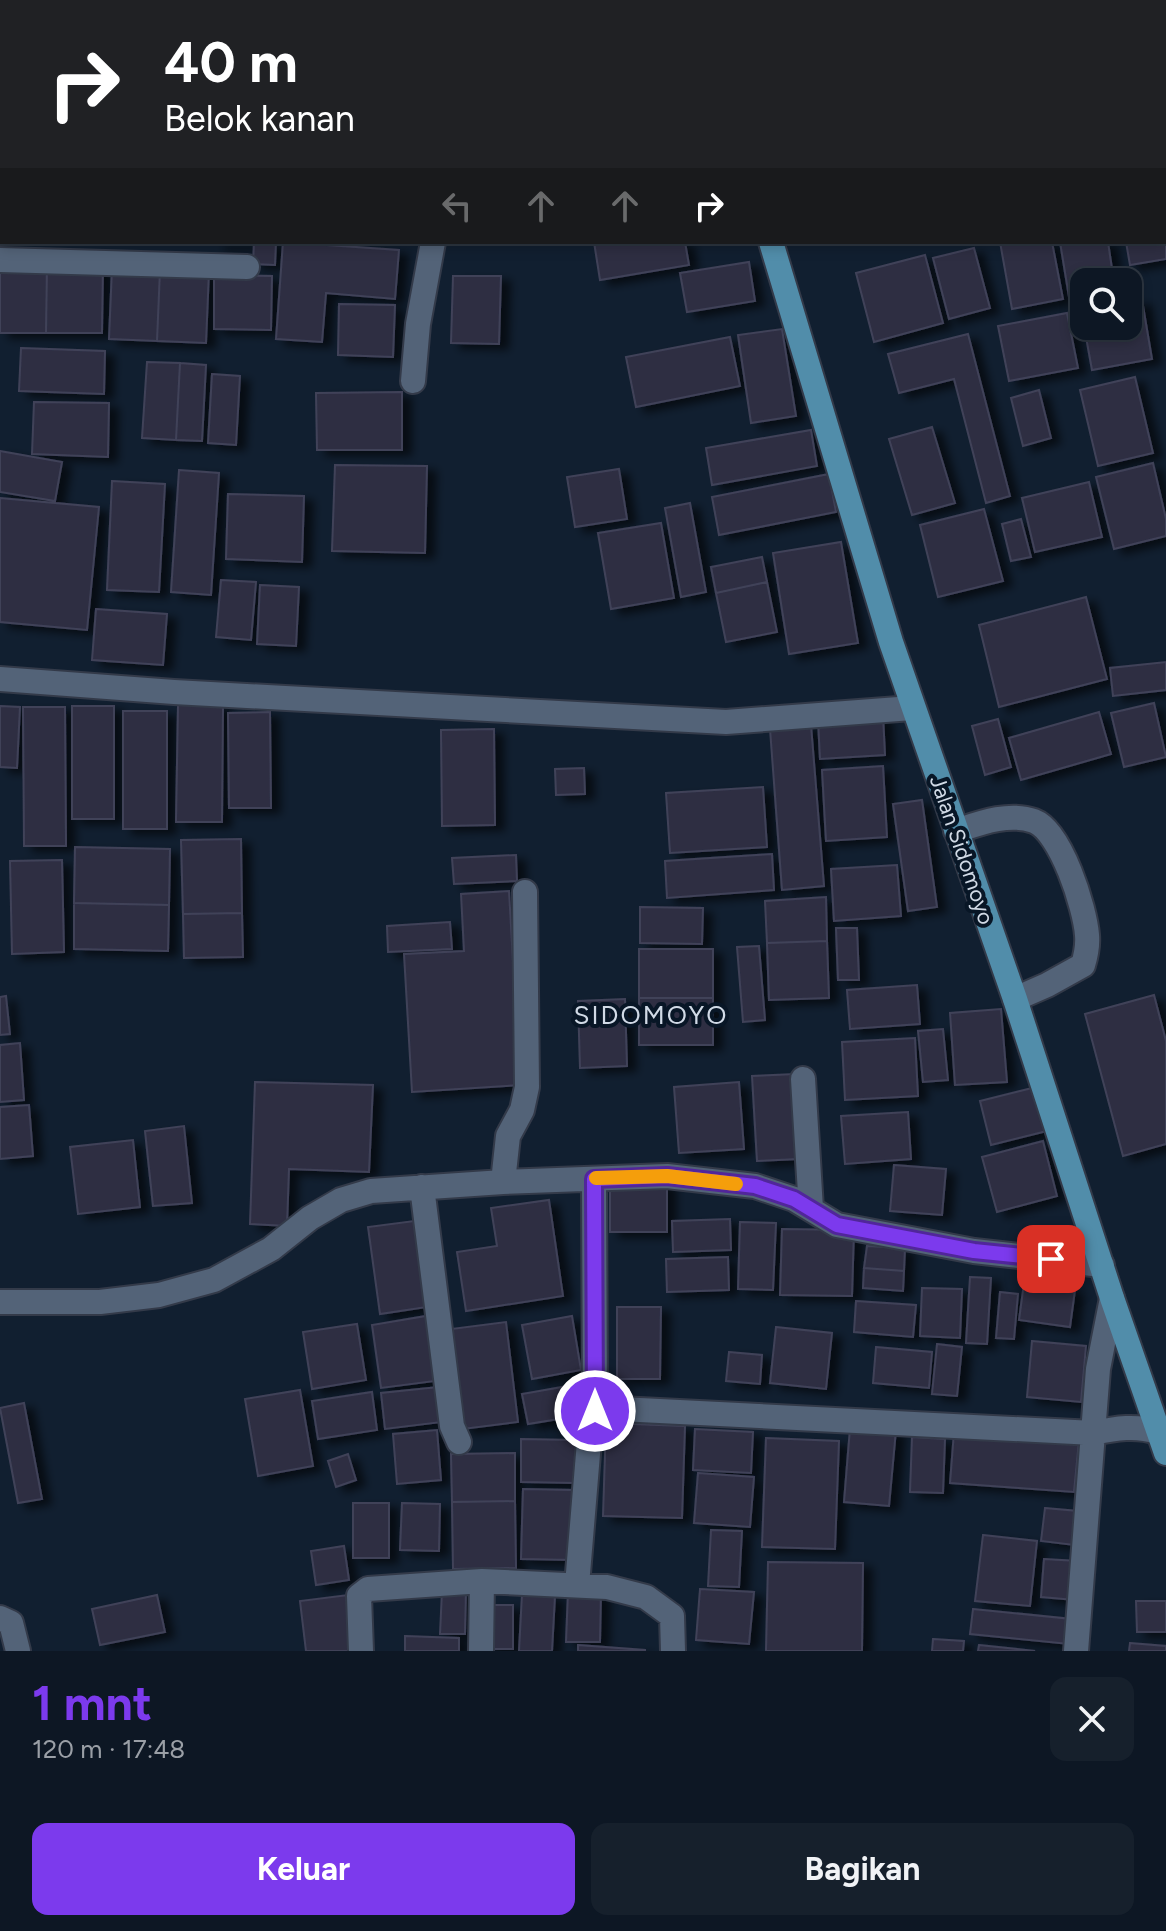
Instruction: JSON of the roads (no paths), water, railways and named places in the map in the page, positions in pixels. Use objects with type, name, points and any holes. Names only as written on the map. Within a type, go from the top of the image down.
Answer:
[{"type":"main road","name":"Jalan Sidomoyo","points":[[772,244],[912,708],[1015,999],[1162,1442]]},
{"type":"street","points":[[413,381],[418,324],[433,244]]},
{"type":"street","points":[[0,260],[247,267]]},
{"type":"street","points":[[0,679],[189,693],[726,722],[912,708]]},
{"type":"street","points":[[956,831],[995,819],[1033,820],[1056,841],[1082,905],[1088,951],[1083,965],[1015,999]]},
{"type":"street","points":[[503,1182],[508,1136],[522,1110],[527,1087],[525,892]]},
{"type":"street","points":[[803,1079],[811,1209]]},
{"type":"street","points":[[0,1302],[100,1302],[159,1295],[214,1280],[271,1249],[310,1218],[341,1200],[371,1191],[667,1176],[755,1186],[794,1199],[837,1225],[974,1251],[1102,1265]]},
{"type":"street","points":[[577,1585],[591,1418],[595,1411],[594,1179]]},
{"type":"street","points":[[422,1187],[452,1426],[459,1442]]},
{"type":"street","points":[[1076,1651],[1098,1369],[1112,1298]]},
{"type":"street","points":[[595,1411],[600,1408],[1094,1433],[1142,1427],[1162,1442]]},
{"type":"street","points":[[481,1651],[482,1581]]},
{"type":"street","points":[[361,1651],[359,1596],[368,1589],[482,1581],[607,1587],[646,1597],[672,1616],[673,1651]]},
{"type":"street","points":[[0,1618],[11,1623],[18,1651]]},
{"type":"district","name":"SIDOMOYO","points":[[651,1015]]}]
